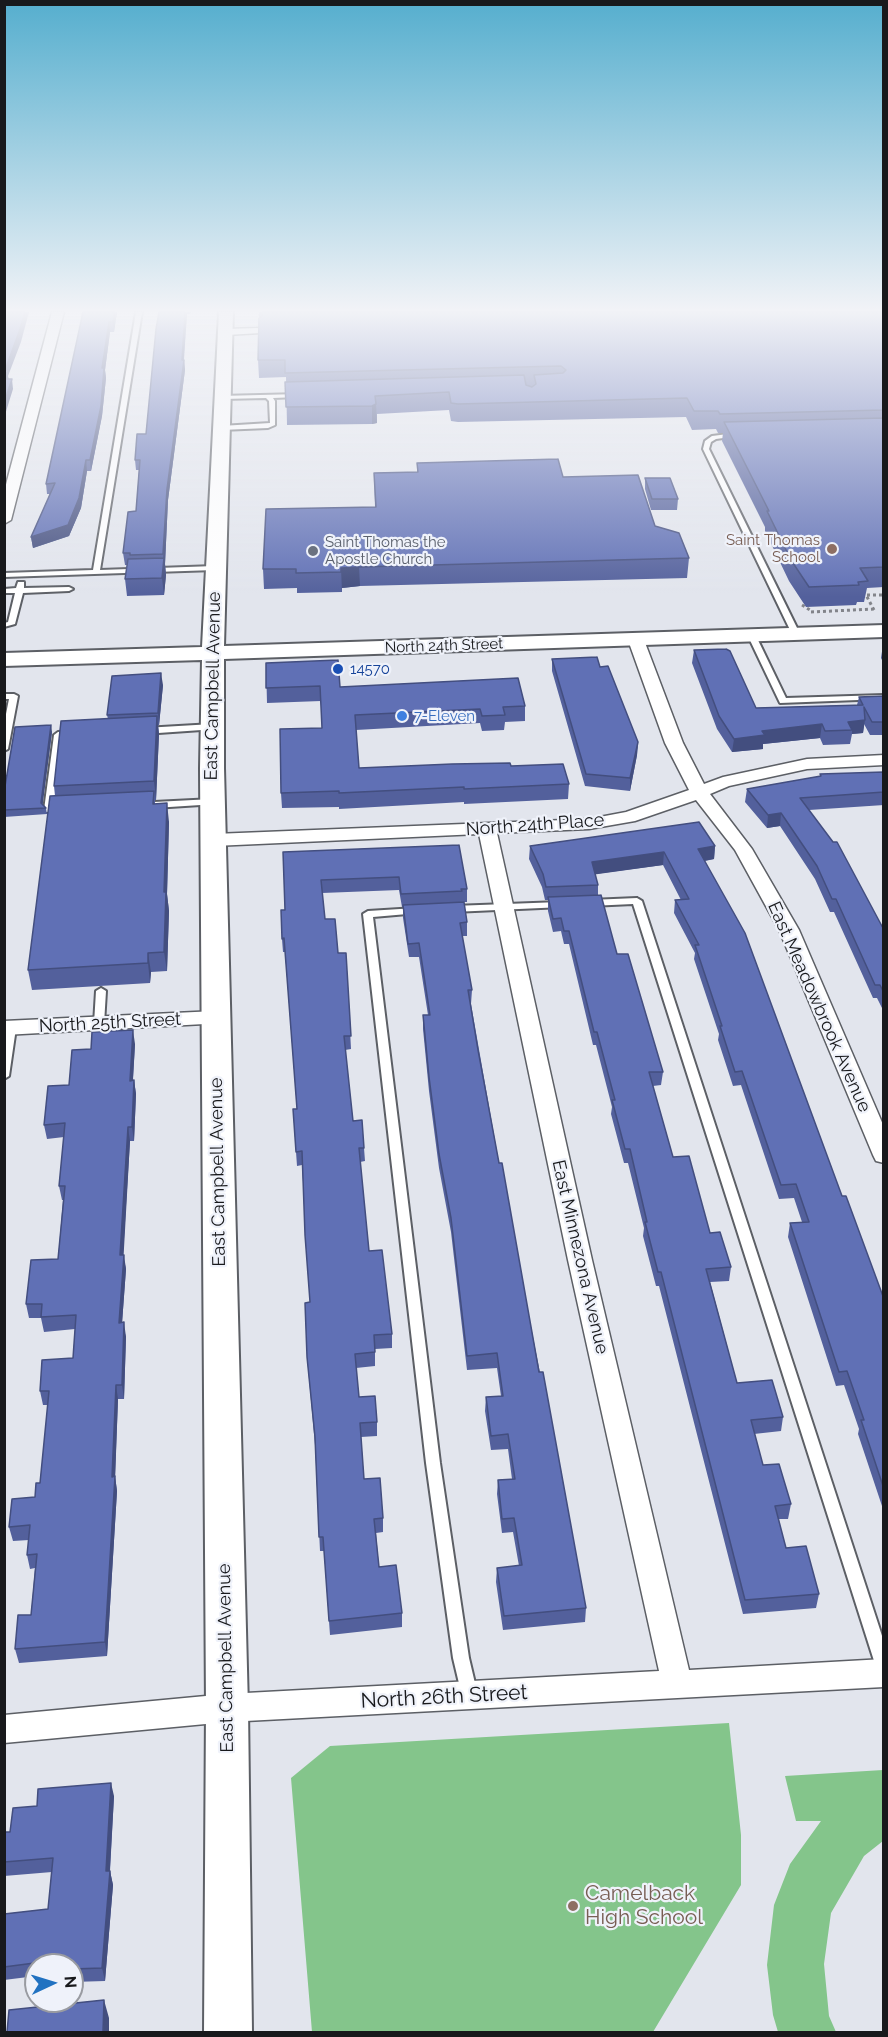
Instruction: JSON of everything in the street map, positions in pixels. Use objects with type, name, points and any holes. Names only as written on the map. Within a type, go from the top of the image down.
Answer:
[{"type":"street","points":[[4,520],[33,407]]},
{"type":"street","name":"East Campbell Avenue","points":[[221,407],[215,568],[213,802],[227,1708],[228,2032]]},
{"type":"street","name":"North 24th Street","points":[[4,660],[796,634],[878,618]]},
{"type":"street","name":"East Meadowbrook Avenue","points":[[636,640],[674,743],[699,792],[743,849],[789,930],[884,1155]]},
{"type":"street","name":"North 24th Place","points":[[214,840],[556,827],[629,817],[682,800],[723,782],[787,768],[884,760]]},
{"type":"street","name":"East Minnezona Avenue","points":[[487,829],[580,1260],[677,1684]]},
{"type":"street","name":"North 25th Street","points":[[8,1028],[216,1018]]},
{"type":"street","name":"North 26th Street","points":[[4,1729],[227,1708],[884,1673]]},
{"type":"lane","points":[[96,572],[123,407]]},
{"type":"lane","points":[[220,428],[273,424],[272,407]]},
{"type":"lane","points":[[749,435],[714,437],[708,441],[706,448],[796,634]]},
{"type":"lane","points":[[4,575],[215,568]]},
{"type":"lane","points":[[4,625],[11,624],[22,575]]},
{"type":"lane","points":[[4,591],[69,589]]},
{"type":"lane","points":[[752,636],[783,700],[884,697]]},
{"type":"lane","points":[[4,697],[14,696],[4,748]]},
{"type":"lane","points":[[135,731],[213,727]]},
{"type":"lane","points":[[60,810],[49,810],[58,735],[80,734]]},
{"type":"lane","points":[[143,806],[213,802]]},
{"type":"lane","points":[[470,1696],[461,1658],[433,1463],[368,914],[637,902],[884,1667]]},
{"type":"lane","points":[[99,1024],[101,991]]},
{"type":"lane","points":[[4,1076],[8,1028]]},
{"type":"path","points":[[878,618],[866,595],[884,595]]},
{"type":"path","points":[[815,616],[810,610],[878,618]]},
{"type":"green space","name":"Camelback High School","points":[[729,1723],[741,1835],[741,1885],[653,2032],[312,2032],[291,1778],[330,1746]]},
{"type":"green space","points":[[883,1770],[883,1841],[864,1856],[831,1913],[824,1964],[829,2016],[836,2032],[778,2032],[773,2015],[767,1965],[774,1905],[790,1864],[821,1821],[796,1821],[785,1776]]},
{"type":"building","points":[[63,407],[101,407],[90,460],[86,460],[79,498],[68,525],[31,537],[55,483],[46,484]]},
{"type":"building","points":[[149,407],[178,407],[167,489],[163,554],[130,555],[130,553],[123,553],[128,512],[136,511],[140,460],[135,460],[137,434],[146,434]]},
{"type":"building","points":[[692,407],[884,407],[884,410],[720,414],[718,411],[694,411]]},
{"type":"building","points":[[884,418],[884,567],[860,568],[868,581],[858,582],[859,585],[809,587],[791,560],[724,422]]},
{"type":"building","points":[[558,459],[563,477],[638,475],[655,526],[679,533],[689,558],[359,567],[341,568],[341,572],[296,573],[296,569],[263,569],[266,509],[376,507],[374,473],[418,472],[417,463]]},
{"type":"building","points":[[645,478],[670,478],[678,499],[652,499]]},
{"type":"building","points":[[164,558],[162,578],[125,579],[128,559]]},
{"type":"building","points":[[726,649],[730,651],[756,708],[863,705],[859,697],[884,696],[884,722],[872,722],[864,707],[865,720],[848,722],[852,730],[825,731],[822,724],[762,731],[765,735],[734,739],[719,716],[694,650]]},
{"type":"building","points":[[597,657],[600,667],[608,666],[638,742],[630,778],[586,774],[552,659]]},
{"type":"building","points":[[338,660],[340,687],[518,678],[525,706],[503,707],[505,715],[482,716],[480,709],[355,715],[359,768],[452,764],[510,763],[511,766],[563,764],[569,784],[339,793],[339,791],[281,793],[280,729],[322,728],[320,686],[266,688],[266,663]]},
{"type":"building","points":[[161,673],[158,713],[107,715],[112,676]]},
{"type":"building","points":[[157,716],[154,781],[54,786],[61,721]]},
{"type":"building","points":[[51,725],[41,803],[46,808],[4,810],[4,792],[15,727]]},
{"type":"building","points":[[884,772],[884,792],[800,798],[833,842],[837,842],[884,930],[884,993],[880,985],[875,985],[836,899],[832,899],[817,866],[781,813],[768,815],[747,789],[821,776],[820,774]]},
{"type":"building","points":[[154,791],[153,804],[167,803],[164,952],[148,953],[148,963],[28,970],[50,796]]},
{"type":"building","points":[[699,822],[715,846],[698,849],[745,933],[842,1196],[846,1196],[884,1299],[884,1489],[847,1371],[839,1372],[790,1223],[809,1222],[796,1184],[781,1185],[742,1071],[735,1072],[695,945],[699,945],[675,900],[689,899],[664,852],[592,862],[598,885],[546,887],[543,874],[530,846]]},
{"type":"building","points":[[459,845],[467,889],[461,889],[462,891],[401,894],[399,877],[321,880],[325,919],[335,919],[338,953],[346,953],[351,1036],[344,1036],[353,1121],[362,1120],[364,1148],[359,1148],[369,1251],[382,1250],[392,1334],[374,1335],[375,1352],[355,1354],[359,1397],[375,1396],[377,1422],[360,1423],[364,1479],[380,1478],[383,1518],[374,1519],[379,1567],[396,1565],[402,1613],[329,1621],[323,1537],[319,1537],[315,1437],[307,1357],[305,1303],[310,1302],[302,1151],[296,1152],[293,1109],[297,1109],[284,938],[282,939],[281,910],[285,910],[283,852]]},
{"type":"building","points":[[601,895],[617,954],[628,954],[663,1072],[649,1072],[673,1157],[689,1156],[710,1233],[720,1232],[731,1267],[706,1269],[737,1383],[772,1380],[783,1417],[751,1420],[763,1465],[779,1464],[791,1504],[775,1506],[786,1548],[806,1546],[819,1594],[745,1600],[661,1272],[658,1272],[645,1222],[647,1222],[630,1149],[625,1149],[612,1100],[615,1100],[597,1032],[594,1032],[569,931],[564,931],[561,918],[553,919],[548,897]]},
{"type":"building","points":[[464,902],[467,922],[460,923],[472,990],[468,990],[478,1050],[499,1163],[502,1163],[539,1372],[543,1372],[586,1608],[504,1616],[497,1568],[522,1565],[514,1518],[502,1519],[498,1480],[515,1479],[508,1434],[491,1436],[486,1397],[503,1396],[497,1353],[467,1356],[451,1218],[439,1154],[429,1077],[423,1015],[430,1015],[419,943],[408,944],[403,905]]},
{"type":"building","points":[[133,1030],[130,1081],[134,1080],[132,1127],[128,1127],[120,1255],[124,1255],[119,1323],[124,1322],[122,1385],[116,1385],[112,1477],[115,1476],[105,1642],[15,1649],[18,1615],[31,1615],[37,1554],[27,1555],[30,1525],[9,1527],[12,1499],[35,1497],[36,1483],[40,1483],[49,1391],[40,1391],[42,1360],[73,1358],[76,1315],[41,1317],[42,1304],[26,1304],[31,1260],[58,1259],[65,1186],[59,1186],[65,1123],[44,1125],[48,1086],[69,1085],[72,1050],[91,1049],[92,1032]]},
{"type":"building","points":[[111,1783],[106,1871],[110,1871],[102,1968],[84,1969],[84,1953],[24,1953],[24,1964],[4,1967],[4,1914],[48,1909],[53,1858],[4,1862],[4,1832],[10,1832],[13,1808],[37,1806],[38,1789]]},
{"type":"building","points":[[104,2000],[103,2032],[7,2032],[9,2010],[24,2008],[24,2013],[84,2013],[84,2002]]},
{"type":"place","name":"Saint Thomas School","points":[[832,549]]},
{"type":"place","name":"Saint Thomas the Apostle Church","points":[[313,551]]},
{"type":"place","name":"14570","points":[[338,669]]},
{"type":"place","name":"7-Eleven","points":[[402,716]]},
{"type":"place","name":"Camelback High School","points":[[573,1906]]}]
